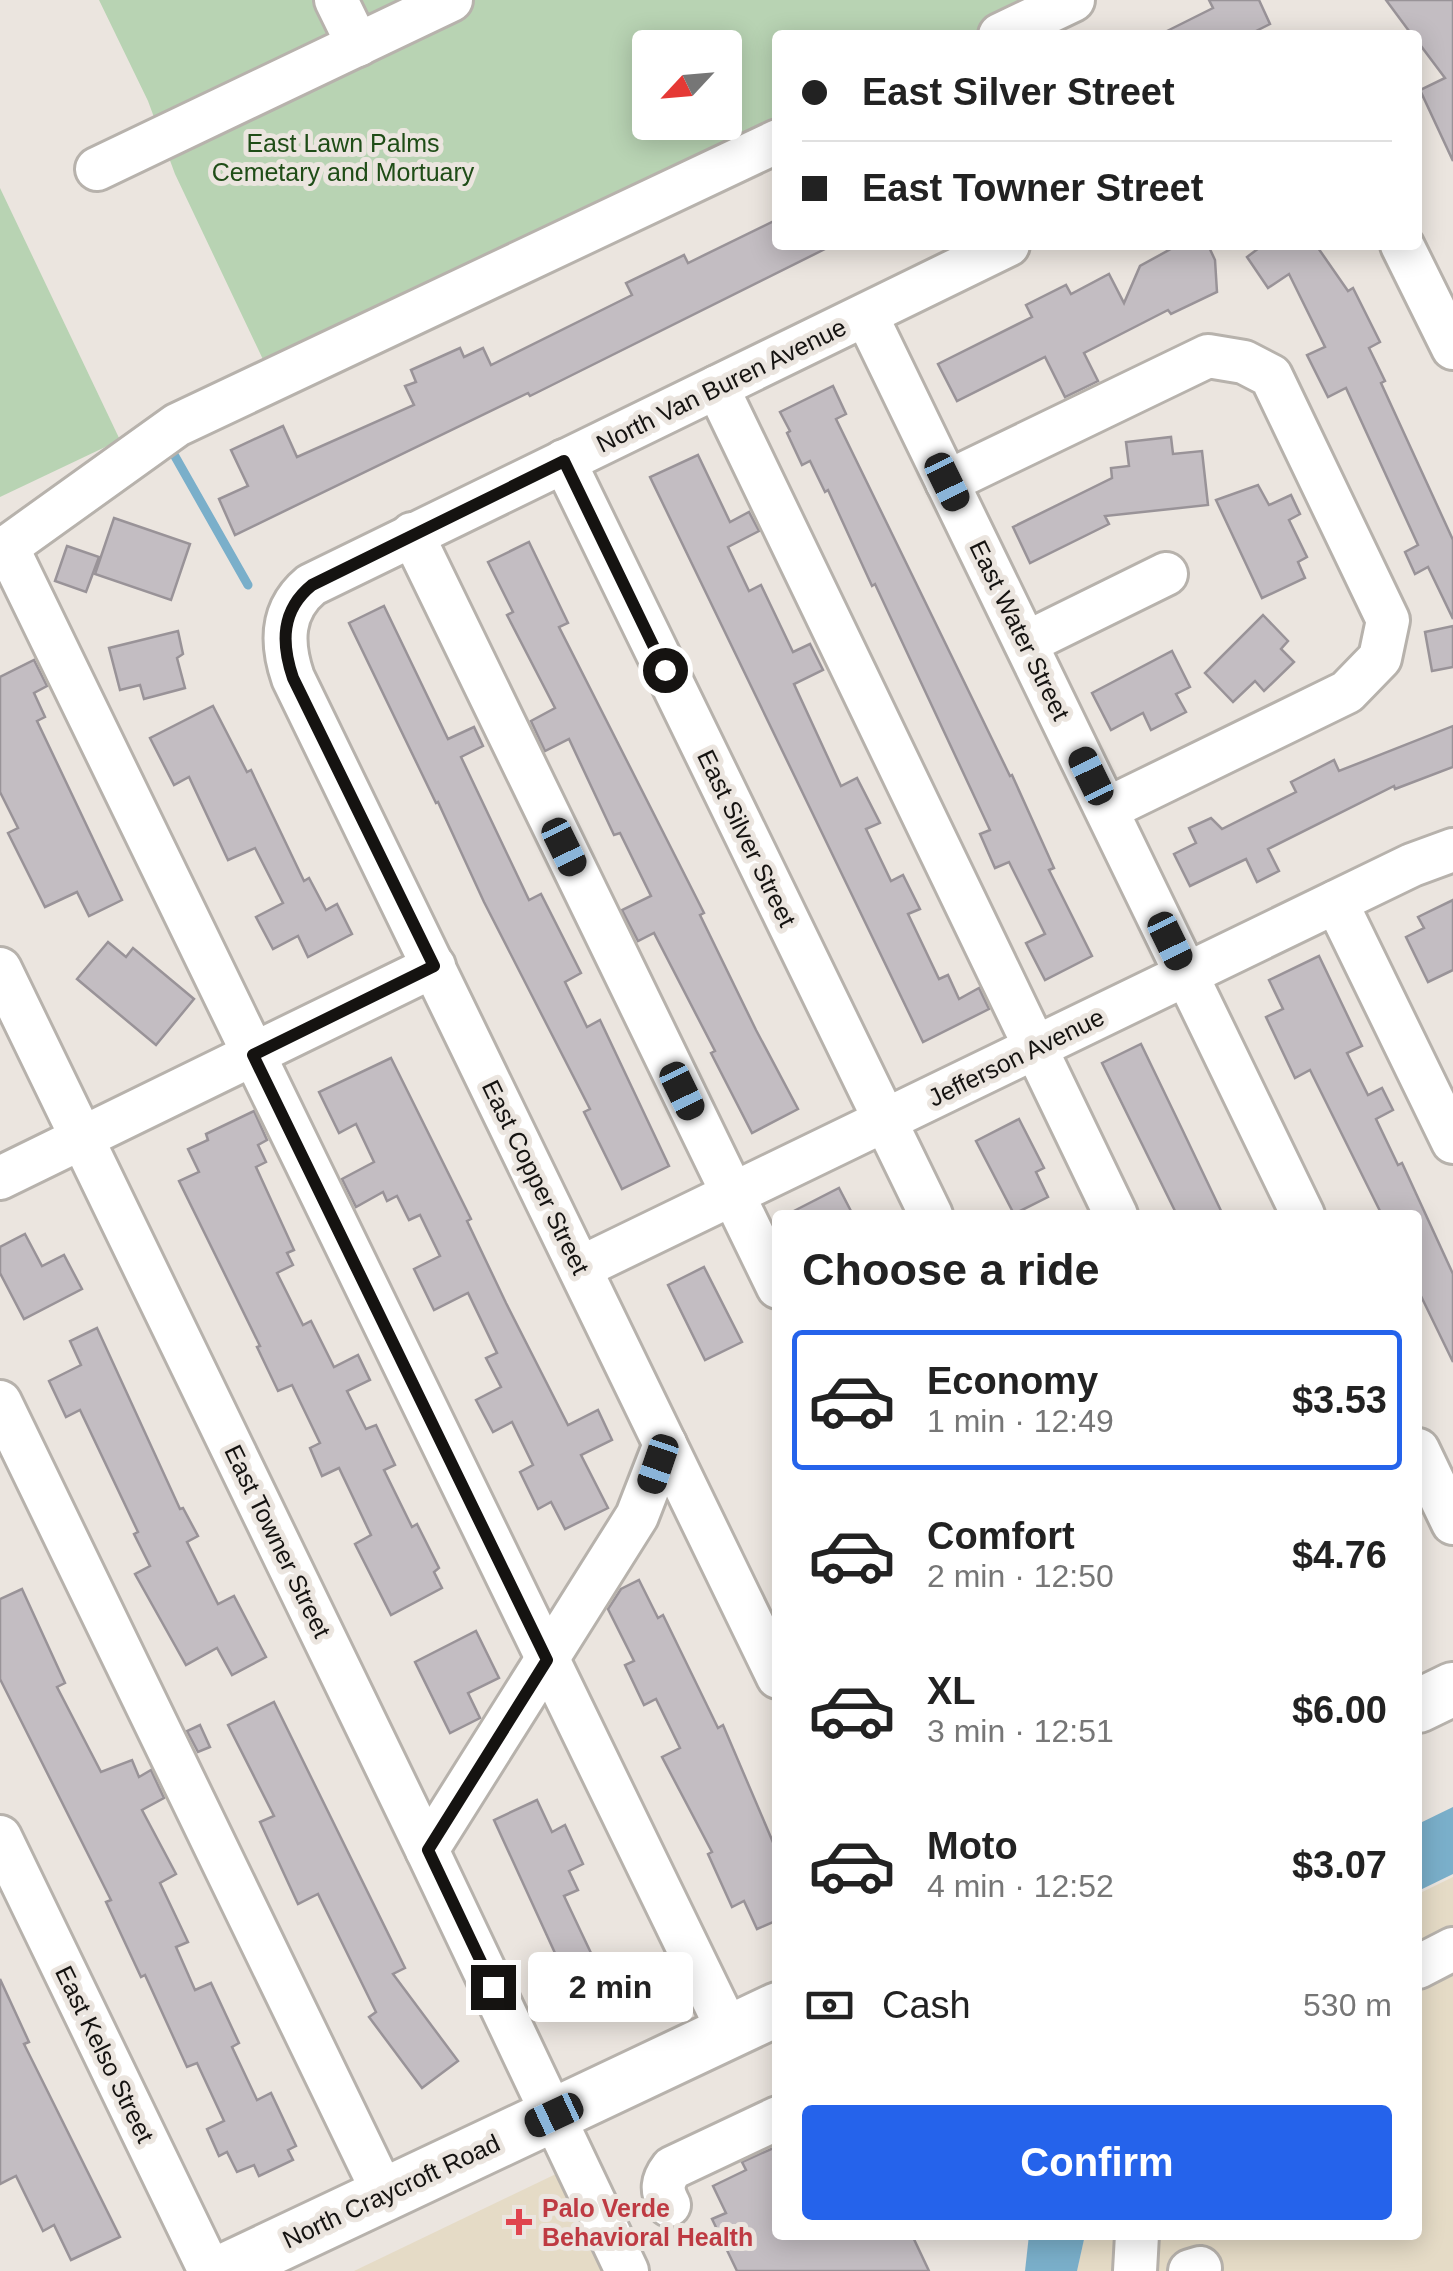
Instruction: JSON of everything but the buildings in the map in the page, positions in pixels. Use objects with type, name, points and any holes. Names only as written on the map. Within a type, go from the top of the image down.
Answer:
[{"type":"main road","points":[[1422,1704],[1453,1690]]},
{"type":"main road","name":"North Craycroft Road","points":[[222,2271],[772,2012]]},
{"type":"street","points":[[336,0],[358,45]]},
{"type":"street","points":[[97,168],[451,0]]},
{"type":"street","points":[[1010,30],[1073,0]]},
{"type":"street","points":[[729,2032],[4,547],[177,426],[772,144]]},
{"type":"street","name":"North Van Buren Avenue","points":[[293,678],[284,649],[269,630],[312,585],[998,250]]},
{"type":"street","points":[[1404,250],[1453,348]]},
{"type":"street","name":"East Water Street","points":[[866,314],[1301,1210]]},
{"type":"street","points":[[947,482],[1208,356],[1244,362],[1271,376],[1388,620],[1380,658],[1347,692],[1107,808]]},
{"type":"street","points":[[717,388],[1114,1210]]},
{"type":"street","name":"East Silver Street","points":[[564,461],[928,1210]]},
{"type":"street","points":[[412,534],[772,1275]]},
{"type":"street","points":[[1026,643],[1166,574]]},
{"type":"street","name":"East Copper Street","points":[[293,678],[772,1665]]},
{"type":"street","name":"Jefferson Avenue","points":[[580,1268],[1412,865],[1453,850]]},
{"type":"street","points":[[1336,902],[1453,1142]]},
{"type":"street","points":[[0,1178],[434,966]]},
{"type":"street","name":"East Towner Street","points":[[0,969],[428,1850],[622,2269]]},
{"type":"street","points":[[0,1402],[384,2194]]},
{"type":"street","points":[[428,1850],[637,1516],[665,1444]]},
{"type":"street","points":[[1422,1458],[1453,1524]]},
{"type":"street","name":"East Kelso Street","points":[[0,1838],[210,2271]]},
{"type":"street","points":[[1422,1964],[1453,1949]]},
{"type":"street","points":[[669,2205],[663,2180],[672,2168],[772,2121]]},
{"type":"shaded area","points":[[1453,1877],[1453,2271],[1077,2271],[1084,2240],[1422,2240],[1422,1892]]},
{"type":"shaded area","name":"Palo Verde Behavioral Health","points":[[558,2173],[606,2271],[354,2271]]},
{"type":"green space","name":"East Lawn Palms Cemetary and Mortuary","points":[[99,0],[1050,0],[987,30],[772,30],[772,131],[268,370],[175,174],[148,101]]},
{"type":"green space","points":[[0,188],[120,440],[0,497]]},
{"type":"water","points":[[1453,1807],[1453,1874],[1422,1889],[1422,1822]]},
{"type":"water","points":[[1028,2240],[1084,2240],[1077,2271],[1025,2271]]},
{"type":"waterway","points":[[168,444],[248,585]]},
{"type":"place","name":"Palo Verde Behavioral Health","points":[[519,2222]]},
{"type":"route","points":[[493,1987],[428,1850],[547,1660],[253,1055],[434,966],[293,678],[284,649],[284,634],[298,596],[312,585],[564,461],[665,670]]}]
